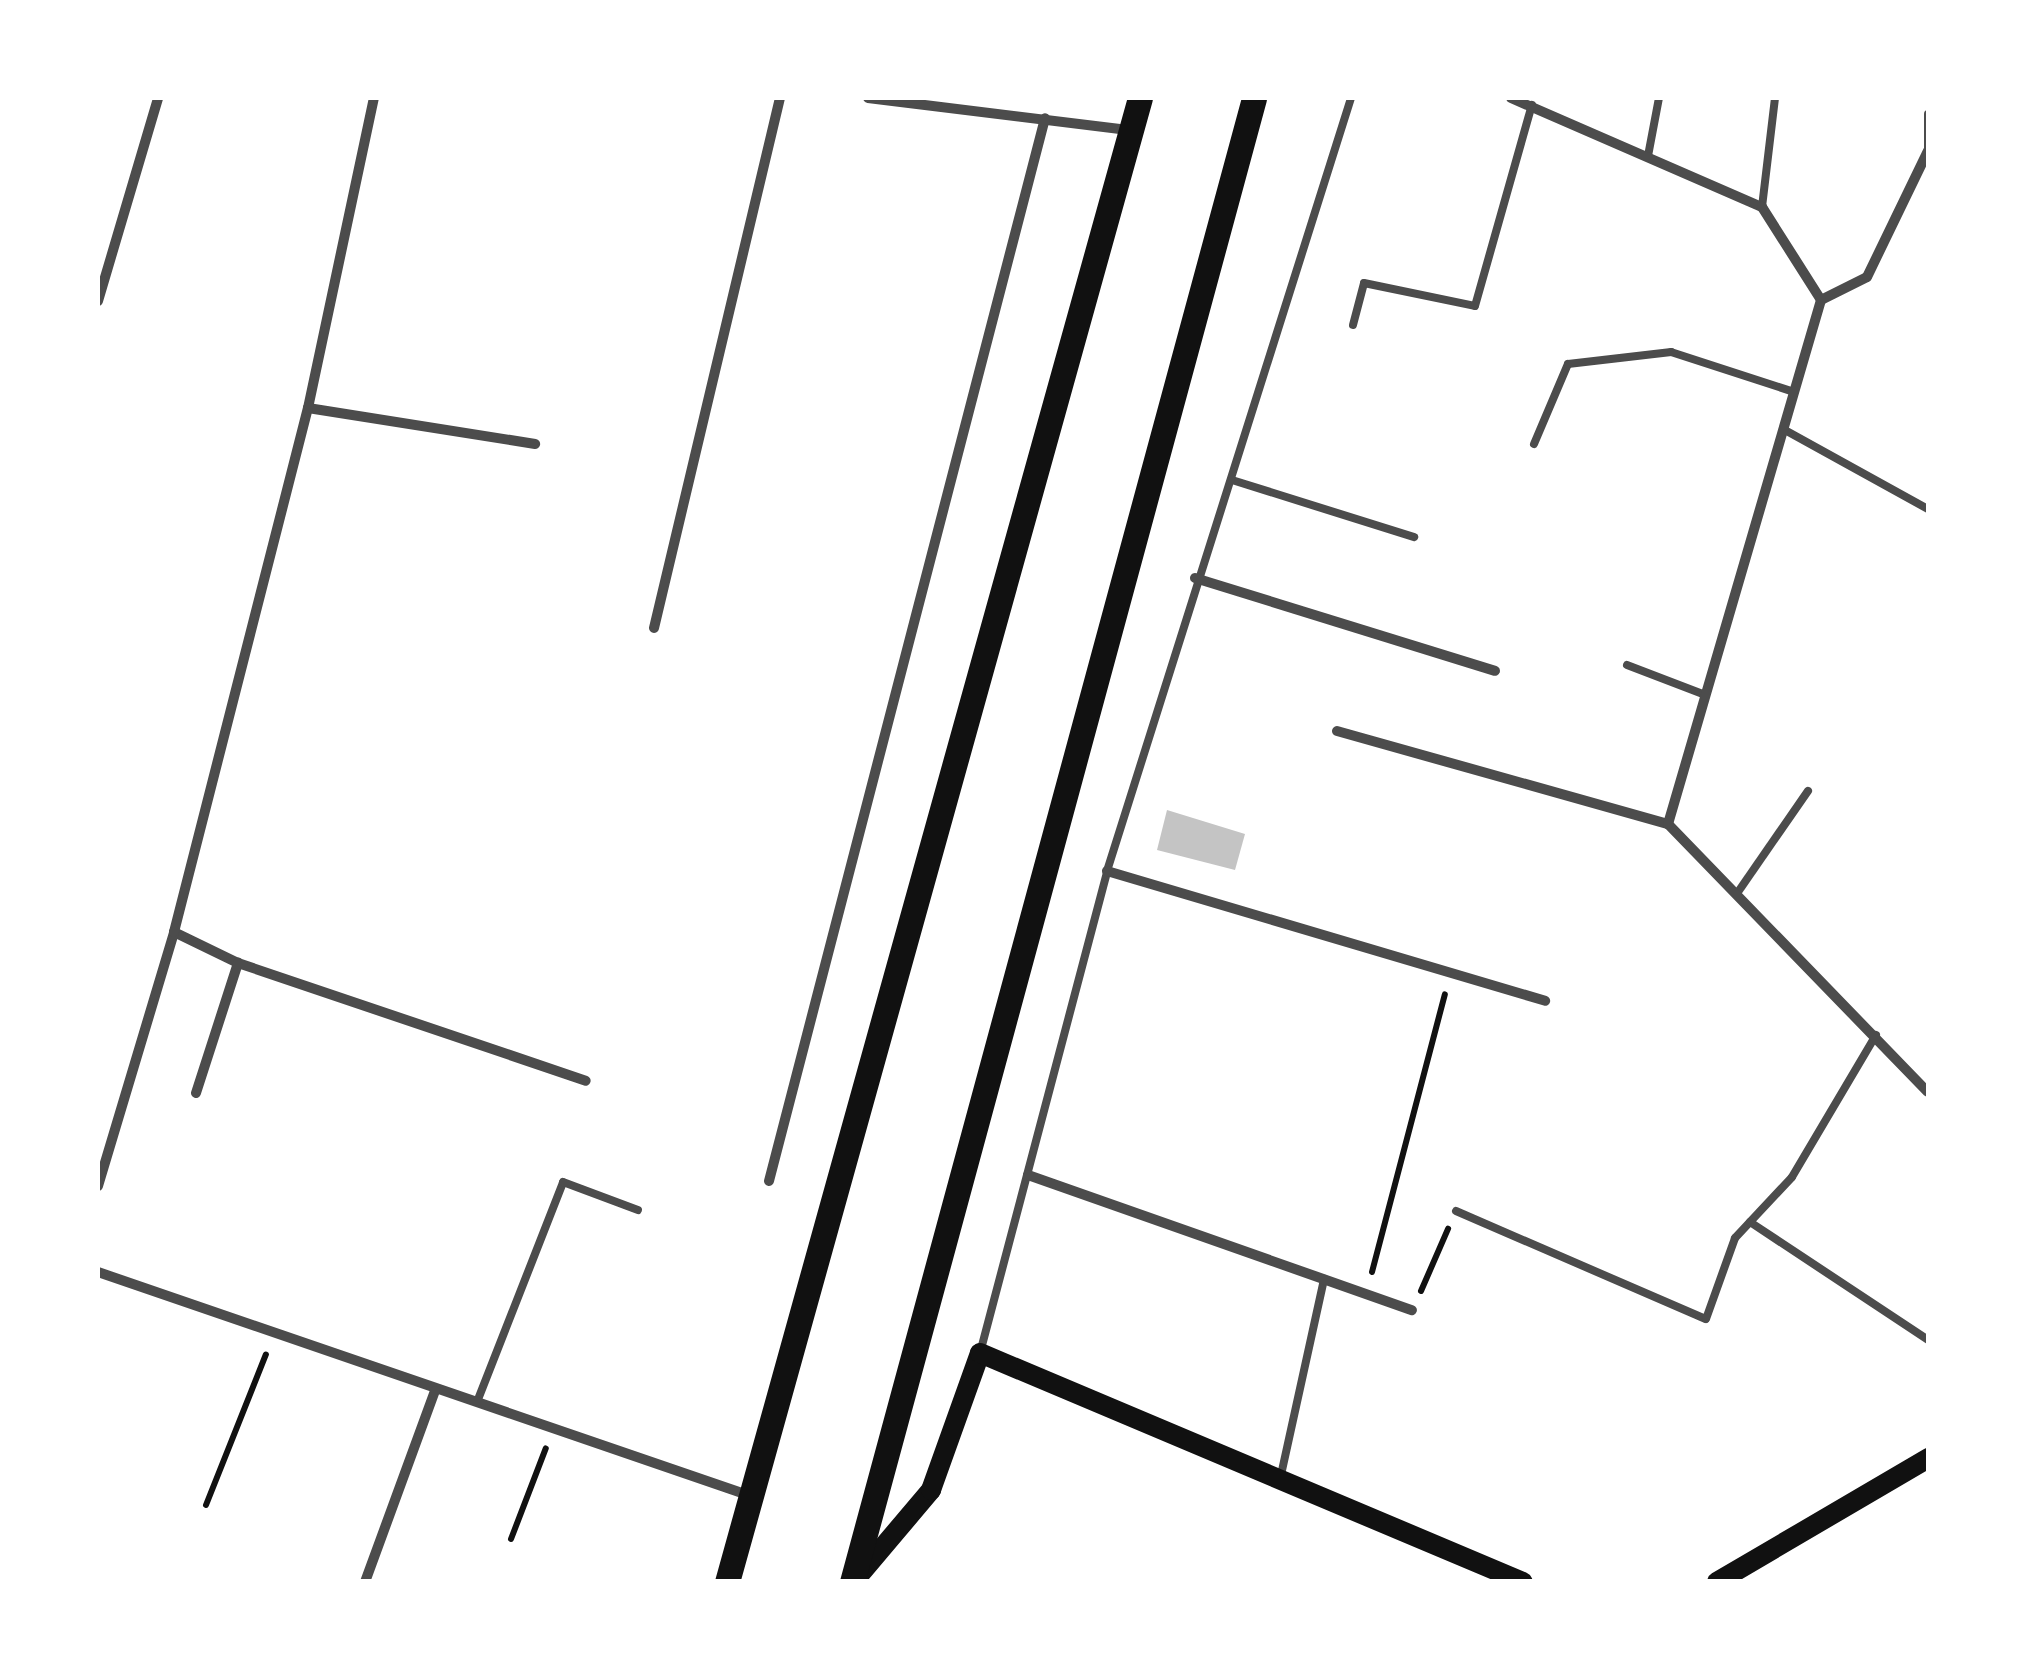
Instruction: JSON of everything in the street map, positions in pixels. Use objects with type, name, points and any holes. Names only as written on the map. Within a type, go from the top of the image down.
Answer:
[{"type":"main road","points":[[727,1582],[1140,98]]},
{"type":"main road","points":[[852,1582],[1254,98]]},
{"type":"main road","points":[[852,1582],[931,1490],[980,1353],[1523,1582]]},
{"type":"main road","points":[[1717,1582],[1928,1458]]},
{"type":"street","points":[[98,301],[158,98]]},
{"type":"street","points":[[98,1186],[174,932],[308,408],[374,98]]},
{"type":"street","points":[[654,628],[780,98]]},
{"type":"street","points":[[868,98],[1131,130]]},
{"type":"street","points":[[1511,98],[1762,207],[1821,300]]},
{"type":"street","points":[[768,1182],[1044,118]]},
{"type":"street","points":[[1668,824],[1821,300],[1867,277],[1928,151]]},
{"type":"street","points":[[308,408],[534,444]]},
{"type":"street","points":[[1195,578],[1495,671]]},
{"type":"street","points":[[1337,731],[1668,824],[1928,1092]]},
{"type":"street","points":[[1107,871],[1545,1002]]},
{"type":"street","points":[[174,932],[238,963],[586,1080]]},
{"type":"street","points":[[196,1093],[238,963]]},
{"type":"street","points":[[1028,1175],[1412,1310]]},
{"type":"street","points":[[98,1272],[749,1495]]},
{"type":"street","points":[[365,1582],[436,1390]]},
{"type":"lane","points":[[980,1353],[1107,871],[1195,578],[1232,480],[1351,98]]},
{"type":"lane","points":[[1648,156],[1658,98]]},
{"type":"lane","points":[[1762,207],[1775,98]]},
{"type":"lane","points":[[1353,324],[1364,284],[1475,306],[1532,105]]},
{"type":"lane","points":[[1928,114],[1928,151]]},
{"type":"lane","points":[[1534,444],[1568,364],[1672,352],[1794,392]]},
{"type":"lane","points":[[1784,429],[1928,510]]},
{"type":"lane","points":[[1232,480],[1414,537]]},
{"type":"lane","points":[[1627,665],[1705,695]]},
{"type":"lane","points":[[1738,892],[1808,791]]},
{"type":"lane","points":[[1456,1211],[1706,1320],[1735,1238],[1792,1177],[1876,1035]]},
{"type":"lane","points":[[477,1402],[563,1182],[638,1210]]},
{"type":"lane","points":[[1750,1222],[1928,1340]]},
{"type":"lane","points":[[1280,1479],[1324,1280]]},
{"type":"path","points":[[1366,1294],[1450,973]]},
{"type":"path","points":[[1412,1310],[1456,1211]]},
{"type":"path","points":[[206,1505],[274,1334]]},
{"type":"path","points":[[512,1539],[554,1429]]},
{"type":"building","points":[[1167,810],[1245,834],[1235,870],[1157,850]]}]
